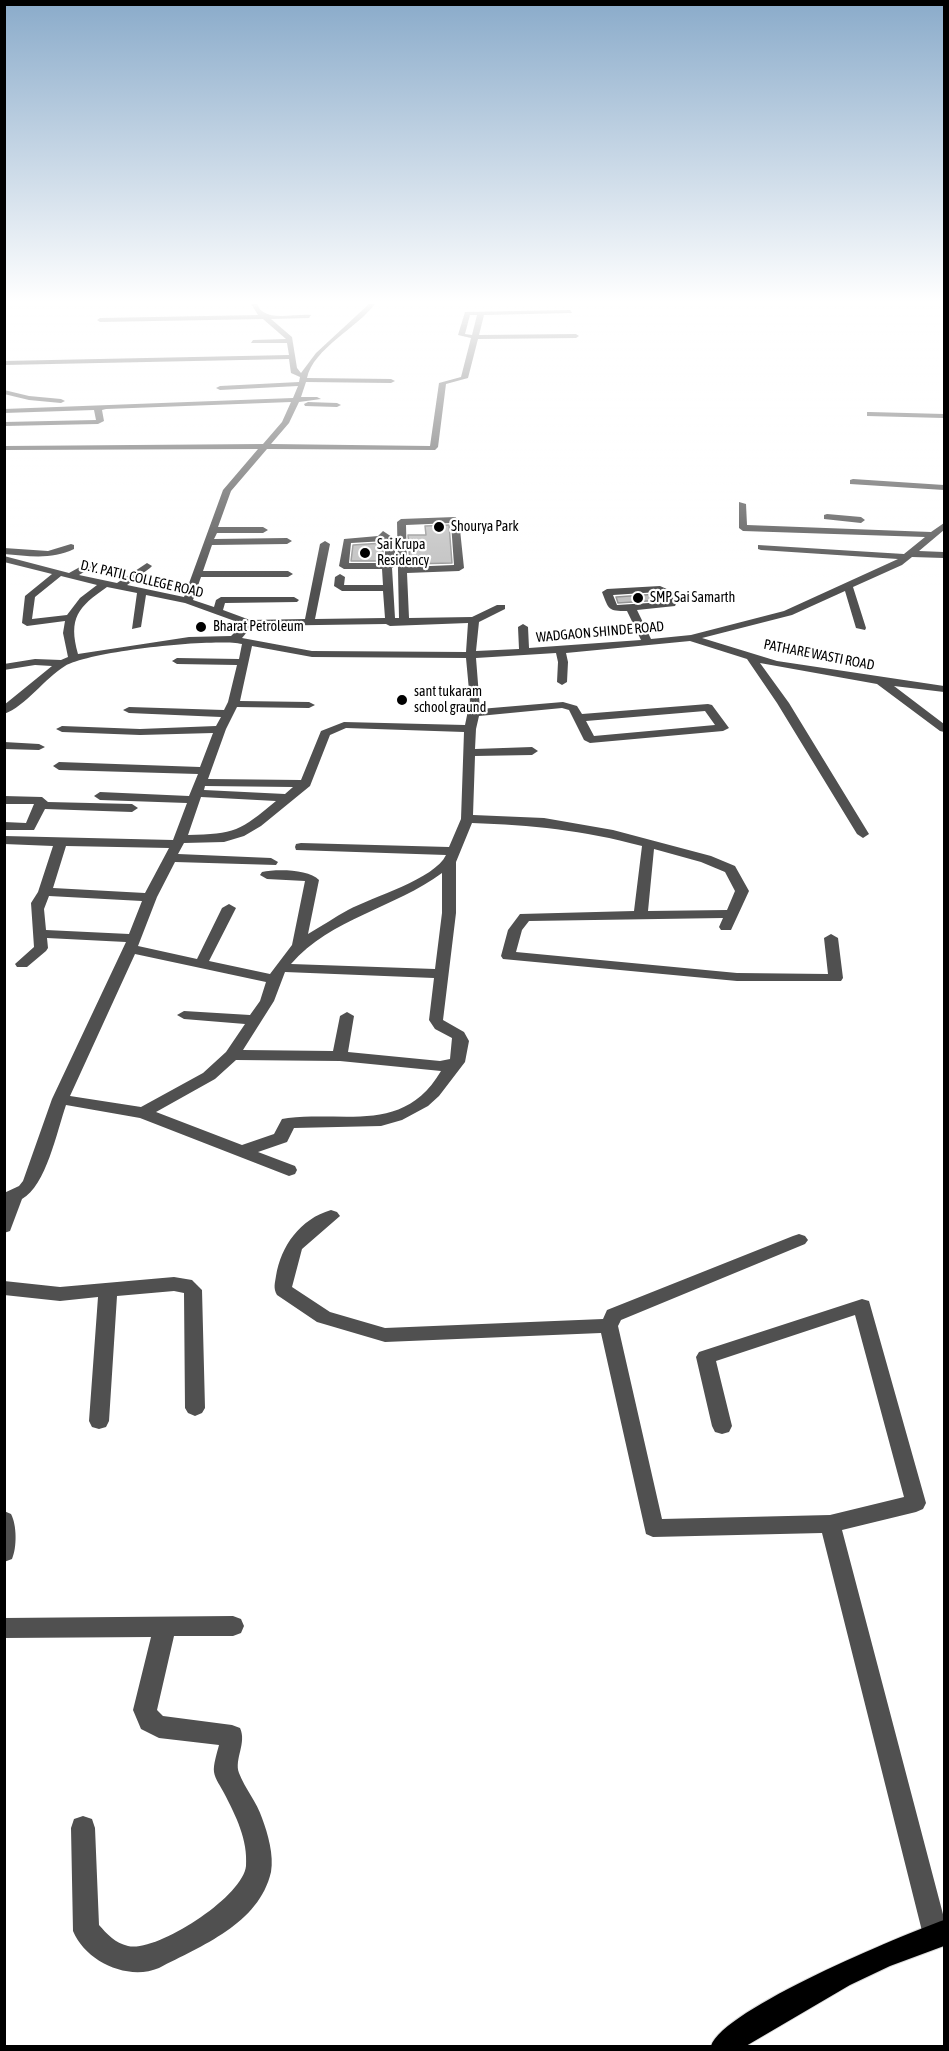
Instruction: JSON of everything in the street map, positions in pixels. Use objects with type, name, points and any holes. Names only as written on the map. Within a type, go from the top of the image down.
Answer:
[{"type":"main road","points":[[723,2046],[738,2034],[810,1992],[881,1956],[940,1934]]},
{"type":"street","points":[[49,400],[94,408]]},
{"type":"street","points":[[4,411],[309,400]]},
{"type":"street","points":[[4,448],[265,446],[372,449],[434,447],[441,400]]},
{"type":"street","points":[[188,602],[227,490],[285,423],[294,401]]},
{"type":"street","points":[[294,401],[337,405]]},
{"type":"street","points":[[4,424],[98,422],[100,421],[94,408]]},
{"type":"street","points":[[870,414],[945,416]]},
{"type":"street","points":[[853,482],[945,488]]},
{"type":"street","points":[[742,504],[742,528],[934,536]]},
{"type":"street","points":[[827,517],[861,520]]},
{"type":"street","points":[[403,570],[459,568],[454,520],[401,522],[404,622]]},
{"type":"street","name":"WADGAON SHINDE ROAD","points":[[62,663],[189,640],[233,639],[312,654],[469,655],[524,653],[692,638],[788,613],[909,556],[945,526]]},
{"type":"street","points":[[213,530],[263,530]]},
{"type":"street","points":[[387,567],[346,568],[344,565],[349,540],[383,536],[390,539],[391,564],[387,567],[390,622]]},
{"type":"street","points":[[210,542],[287,542]]},
{"type":"street","points":[[309,623],[325,544]]},
{"type":"street","points":[[4,551],[44,553],[64,551],[70,547]]},
{"type":"street","points":[[761,548],[909,556],[945,555]]},
{"type":"street","name":"D.Y. PATIL COLLEGE ROAD","points":[[7,562],[142,592],[163,601],[188,602],[249,623]]},
{"type":"street","points":[[70,576],[89,565]]},
{"type":"street","points":[[118,587],[147,566]]},
{"type":"street","points":[[59,573],[30,596],[27,623],[71,617]]},
{"type":"street","points":[[198,574],[288,574]]},
{"type":"street","points":[[340,577],[339,586],[342,588],[388,588]]},
{"type":"street","points":[[74,659],[67,638],[71,617],[76,606],[105,584]]},
{"type":"street","points":[[848,586],[861,628]]},
{"type":"street","points":[[660,589],[666,592],[671,604],[665,607],[631,608],[613,608],[606,592],[660,589]]},
{"type":"street","points":[[136,627],[142,592]]},
{"type":"street","points":[[218,611],[221,600],[294,600]]},
{"type":"street","points":[[233,639],[243,632],[249,623],[474,620],[501,607]]},
{"type":"street","points":[[631,608],[647,642]]},
{"type":"street","points":[[243,1151],[280,1138],[288,1123],[306,1120],[350,1123],[379,1120],[412,1112],[431,1096],[453,1064],[457,1062],[461,1041],[459,1035],[440,1026],[436,1020],[449,913],[452,857],[467,819],[470,729],[475,713],[475,675],[469,655],[474,620]]},
{"type":"street","points":[[524,627],[524,653]]},
{"type":"street","name":"PATHARE WASTI ROAD","points":[[692,638],[774,664],[945,689]]},
{"type":"street","points":[[4,1227],[9,1200],[25,1190],[31,1182],[60,1099],[133,944],[150,897],[179,842],[220,729],[230,709],[248,642]]},
{"type":"street","points":[[560,650],[564,662],[562,682]]},
{"type":"street","points":[[751,657],[783,703],[863,834]]},
{"type":"street","points":[[4,666],[47,661],[62,663]]},
{"type":"street","points":[[177,661],[244,662]]},
{"type":"street","points":[[4,711],[62,663]]},
{"type":"street","points":[[880,681],[945,729]]},
{"type":"street","points":[[129,710],[230,709],[309,705]]},
{"type":"street","points":[[475,713],[563,705],[573,708],[590,740],[723,728],[708,707],[579,718]]},
{"type":"street","points":[[646,712],[659,733]]},
{"type":"street","points":[[4,840],[179,842],[224,837],[240,833],[290,798],[304,784],[312,772],[326,733],[333,728],[344,725],[470,729]]},
{"type":"street","points":[[62,729],[140,732],[220,729]]},
{"type":"street","points":[[4,745],[39,747]]},
{"type":"street","points":[[469,753],[532,751]]},
{"type":"street","points":[[59,766],[290,798]]},
{"type":"street","points":[[100,796],[199,787],[304,784]]},
{"type":"street","points":[[4,800],[42,801],[30,827],[4,826]]},
{"type":"street","points":[[40,805],[132,807]]},
{"type":"street","points":[[467,819],[526,821],[582,827],[706,859],[730,869],[742,891],[726,927]]},
{"type":"street","points":[[22,964],[41,948],[37,909],[62,847],[61,842],[57,842]]},
{"type":"street","points":[[641,914],[648,844]]},
{"type":"street","points":[[301,847],[452,857]]},
{"type":"street","points":[[142,1113],[209,1076],[232,1055],[267,1001],[277,974],[298,946],[354,912],[420,883],[452,857]]},
{"type":"street","points":[[170,858],[269,868],[312,880],[298,946]]},
{"type":"street","points":[[45,891],[150,897]]},
{"type":"street","points":[[202,962],[229,908]]},
{"type":"street","points":[[732,914],[525,917],[513,932],[508,956],[737,977],[836,978],[831,938]]},
{"type":"street","points":[[40,934],[133,944],[202,962],[277,974],[443,974]]},
{"type":"street","points":[[184,1016],[256,1020]]},
{"type":"street","points":[[340,1056],[346,1016]]},
{"type":"street","points":[[232,1055],[340,1056],[440,1065],[453,1064]]},
{"type":"street","points":[[60,1099],[142,1113],[289,1170]]},
{"type":"street","points":[[331,1216],[298,1238],[288,1255],[283,1290],[324,1317],[385,1335],[609,1326]]},
{"type":"street","points":[[722,1426],[706,1357],[862,1306],[916,1503],[830,1524],[653,1528],[609,1326],[614,1315],[799,1240]]},
{"type":"street","points":[[4,1288],[60,1294],[174,1284],[186,1285],[193,1290],[195,1408]]},
{"type":"street","points":[[99,1421],[108,1290]]},
{"type":"street","points":[[4,1520],[6,1529],[4,1553]]},
{"type":"street","points":[[830,1524],[940,1934]]},
{"type":"street","points":[[83,1828],[86,1931],[103,1949],[128,1960],[150,1959],[215,1924],[245,1898],[258,1872],[259,1854],[250,1818],[226,1772],[232,1736],[159,1727],[149,1722],[146,1710],[165,1626]]},
{"type":"street","points":[[4,1628],[233,1626]]},
{"type":"building","points":[[449,525],[452,563],[410,564],[408,535],[426,535],[425,526]]},
{"type":"building","points":[[383,543],[383,561],[351,561],[353,545]]},
{"type":"building","points":[[658,594],[662,600],[618,603],[616,597]]},
{"type":"place","name":"Shourya Park","points":[[439,527]]},
{"type":"place","name":"Sai Krupa Residency","points":[[365,553]]},
{"type":"place","name":"SMP Sai Samarth","points":[[638,598]]},
{"type":"place","name":"Bharat Petroleum","points":[[201,627]]},
{"type":"place","name":"sant tukaram school graund","points":[[402,700]]}]
